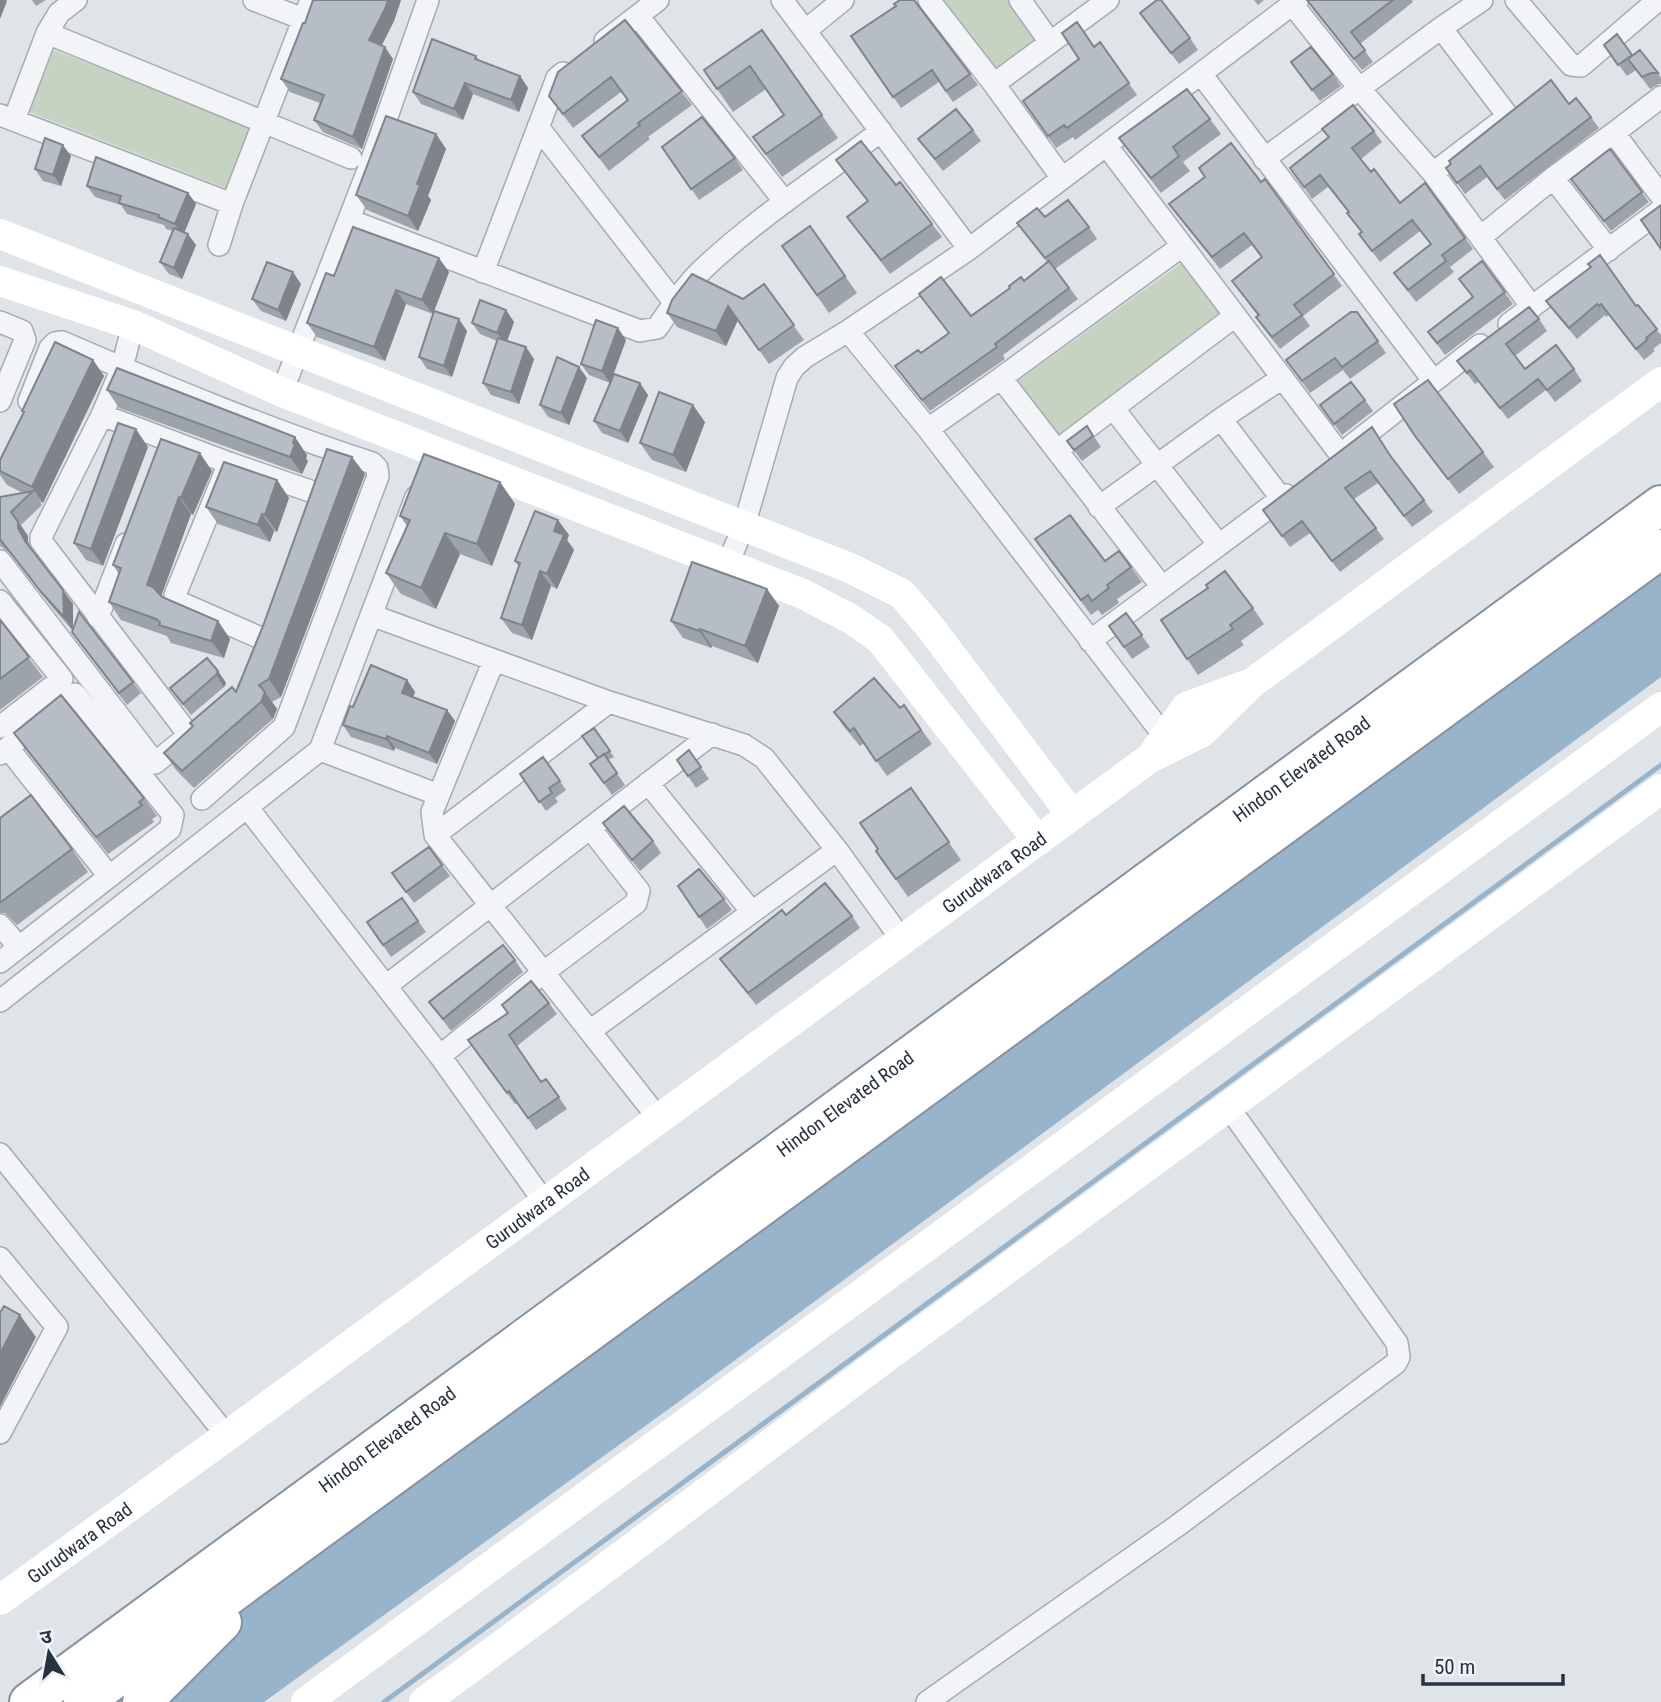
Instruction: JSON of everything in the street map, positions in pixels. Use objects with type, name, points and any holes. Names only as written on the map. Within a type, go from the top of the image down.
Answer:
[{"type":"highway","name":"Hindon Elevated Road","points":[[29,1702],[1661,505]]},
{"type":"highway","name":"Hindon Elevated Road","points":[[83,1702],[1661,549]]},
{"type":"highway","points":[[142,1702],[292,1550]]},
{"type":"street","points":[[76,0],[59,13],[47,33],[7,117],[232,204]]},
{"type":"street","points":[[219,244],[307,10],[254,0]]},
{"type":"street","points":[[282,392],[349,220],[428,0]]},
{"type":"street","points":[[483,272],[557,78],[658,0]]},
{"type":"street","points":[[782,0],[969,248]]},
{"type":"street","points":[[805,30],[843,0]]},
{"type":"street","points":[[929,0],[1062,178]]},
{"type":"street","points":[[1020,0],[1050,42]]},
{"type":"street","points":[[994,84],[1108,0]]},
{"type":"street","points":[[1264,159],[1482,0]]},
{"type":"street","points":[[1516,0],[1576,68],[1658,0]]},
{"type":"street","points":[[727,565],[744,526],[787,378],[805,356],[848,331],[969,248],[1295,2],[1359,88],[1433,173],[1482,236],[1532,307]]},
{"type":"street","points":[[638,16],[785,202]]},
{"type":"street","points":[[1433,173],[1508,116],[1441,28]]},
{"type":"street","points":[[47,33],[351,158]]},
{"type":"street","points":[[1201,74],[1433,380]]},
{"type":"street","points":[[1482,236],[1553,178],[1661,97]]},
{"type":"street","points":[[538,127],[674,302]]},
{"type":"street","points":[[349,220],[640,331],[657,328],[674,302],[702,270],[785,202],[881,131]]},
{"type":"street","points":[[1614,133],[1661,196]]},
{"type":"street","points":[[1106,145],[1340,454]]},
{"type":"street","points":[[1553,178],[1609,250]]},
{"type":"street","points":[[1321,469],[1433,380],[1661,210]]},
{"type":"street","points":[[0,234],[850,568],[902,594],[1072,815]]},
{"type":"street","points":[[928,429],[1182,246]]},
{"type":"street","points":[[0,281],[133,326],[282,392],[429,466],[727,565],[803,594],[850,619],[880,639],[1038,841]]},
{"type":"street","points":[[1057,450],[1236,316]]},
{"type":"street","points":[[0,323],[22,331],[25,340],[0,401]]},
{"type":"street","points":[[133,326],[122,368],[102,415],[41,537],[42,545],[189,735]]},
{"type":"street","points":[[848,331],[928,429],[1090,640],[1158,748]]},
{"type":"street","points":[[20,422],[51,348],[55,343],[62,342],[332,450],[372,463],[377,468],[379,476],[284,727],[202,799]]},
{"type":"street","points":[[1001,378],[1162,587]]},
{"type":"street","points":[[1099,507],[1282,378]]},
{"type":"street","name":"Gurudwara Road","points":[[0,1600],[1038,841],[1158,748],[1202,732],[1252,682],[1661,382]]},
{"type":"street","points":[[1113,408],[1219,545]]},
{"type":"street","points":[[102,415],[163,446],[229,463],[313,492]]},
{"type":"street","points":[[1221,419],[1281,498]]},
{"type":"street","points":[[304,517],[332,450]]},
{"type":"street","points":[[229,463],[175,595],[178,602],[263,639]]},
{"type":"street","points":[[0,1001],[320,750],[429,466]]},
{"type":"street","points":[[1090,640],[1301,484]]},
{"type":"street","points":[[98,617],[132,529]]},
{"type":"street","points":[[0,561],[155,763],[208,719]]},
{"type":"street","points":[[0,601],[62,679],[0,727]]},
{"type":"street","points":[[252,661],[272,614]]},
{"type":"street","points":[[371,615],[609,702],[744,745],[764,758],[837,850],[902,940]]},
{"type":"street","points":[[495,660],[432,812],[435,835],[659,1119]]},
{"type":"street","points":[[0,961],[170,829],[173,815],[75,694],[4,751],[109,876]]},
{"type":"street","points":[[435,835],[609,702]]},
{"type":"street","points":[[306,1702],[1661,707]]},
{"type":"street","points":[[386,986],[712,734]]},
{"type":"street","points":[[320,750],[439,794]]},
{"type":"street","points":[[648,783],[752,912]]},
{"type":"street","points":[[424,1702],[1227,1105],[1415,971],[1661,789]]},
{"type":"street","points":[[247,807],[440,1056],[545,1203]]},
{"type":"street","points":[[440,1056],[544,972],[636,903],[639,891],[590,828]]},
{"type":"street","points":[[590,1031],[837,850]]},
{"type":"street","points":[[0,925],[18,946]]},
{"type":"street","points":[[927,1702],[1177,1526],[1396,1363],[1399,1357],[1397,1343],[1227,1105]]},
{"type":"street","points":[[0,1154],[227,1436]]},
{"type":"street","points":[[0,1258],[57,1327],[0,1433]]},
{"type":"green space","points":[[940,0],[1010,0],[1040,41],[995,74]]},
{"type":"green space","points":[[54,50],[250,127],[226,188],[29,112]]},
{"type":"green space","points":[[1183,262],[1223,317],[1058,436],[1018,381]]},
{"type":"water","points":[[1661,552],[1661,677],[677,1403],[264,1702],[91,1702]]},
{"type":"building","points":[[313,0],[388,0],[369,40],[385,47],[353,137],[314,120],[324,95],[281,79]]},
{"type":"building","points":[[900,0],[914,0],[970,74],[946,91],[932,70],[893,97],[851,36],[896,6],[894,4]]},
{"type":"building","points":[[1157,0],[1161,0],[1190,38],[1171,53],[1140,13]]},
{"type":"building","points":[[1307,0],[1393,0],[1351,32],[1365,50],[1354,59]]},
{"type":"building","points":[[625,20],[682,91],[638,123],[640,125],[599,157],[582,136],[628,100],[611,77],[563,114],[549,96],[558,72]]},
{"type":"building","points":[[1077,22],[1094,47],[1100,42],[1129,83],[1067,128],[1064,125],[1048,136],[1023,101],[1079,59],[1062,33]]},
{"type":"building","points":[[762,30],[822,115],[766,154],[753,137],[784,115],[750,66],[717,89],[704,70]]},
{"type":"building","points":[[1617,34],[1632,55],[1618,65],[1604,45]]},
{"type":"building","points":[[432,39],[520,76],[511,100],[465,83],[454,109],[413,92]]},
{"type":"building","points":[[1311,47],[1333,74],[1312,90],[1291,62]]},
{"type":"building","points":[[1640,50],[1658,73],[1642,77],[1628,59]]},
{"type":"building","points":[[1551,80],[1569,104],[1576,98],[1591,117],[1497,189],[1480,166],[1457,183],[1446,168],[1451,164],[1449,161]]},
{"type":"building","points":[[1187,89],[1210,119],[1173,147],[1179,156],[1151,178],[1119,138]]},
{"type":"building","points":[[1353,105],[1374,131],[1352,148],[1371,172],[1374,169],[1400,203],[1425,183],[1465,238],[1442,255],[1446,261],[1408,290],[1394,273],[1431,244],[1412,220],[1372,251],[1359,234],[1362,232],[1347,213],[1349,212],[1320,175],[1304,187],[1290,168],[1329,137],[1322,129]]},
{"type":"building","points":[[956,109],[973,130],[935,159],[918,139]]},
{"type":"building","points":[[386,116],[436,134],[408,216],[356,195]]},
{"type":"building","points":[[702,117],[735,158],[691,189],[662,147]]},
{"type":"building","points":[[45,138],[63,145],[53,175],[35,169]]},
{"type":"building","points":[[861,141],[896,185],[900,182],[932,224],[881,260],[847,217],[868,201],[836,160]]},
{"type":"building","points":[[1231,143],[1261,182],[1265,179],[1334,274],[1294,305],[1302,315],[1272,337],[1256,317],[1259,315],[1232,281],[1262,257],[1244,233],[1212,257],[1169,204],[1205,177],[1199,168]]},
{"type":"building","points":[[1610,149],[1642,192],[1604,221],[1571,179]]},
{"type":"building","points":[[96,157],[188,193],[175,224],[158,217],[159,215],[119,203],[121,196],[87,186]]},
{"type":"building","points":[[1068,200],[1089,227],[1045,258],[1017,223],[1037,208],[1045,217]]},
{"type":"building","points":[[1661,205],[1661,249],[1641,220]]},
{"type":"building","points":[[810,226],[845,276],[817,295],[782,246]]},
{"type":"building","points":[[353,227],[439,258],[422,300],[396,290],[374,347],[307,323],[326,273],[334,276]]},
{"type":"building","points":[[174,228],[188,234],[174,268],[160,262]]},
{"type":"building","points":[[1600,255],[1636,306],[1638,305],[1657,329],[1636,349],[1601,304],[1597,304],[1569,328],[1546,301],[1591,267],[1588,264]]},
{"type":"building","points":[[1049,261],[1069,288],[995,344],[997,347],[922,400],[895,366],[918,350],[921,353],[949,333],[919,294],[941,277],[971,316],[1021,277],[1024,281]]},
{"type":"building","points":[[1482,261],[1505,292],[1437,343],[1428,332],[1473,297],[1459,279]]},
{"type":"building","points":[[267,262],[293,272],[278,310],[252,299]]},
{"type":"building","points":[[692,274],[743,299],[764,284],[794,325],[759,350],[728,306],[716,331],[667,313],[672,300]]},
{"type":"building","points":[[480,300],[506,310],[497,333],[472,323]]},
{"type":"building","points":[[1529,307],[1539,319],[1506,344],[1525,369],[1556,345],[1574,369],[1547,390],[1538,379],[1500,408],[1470,370],[1467,373],[1457,361]]},
{"type":"building","points":[[434,311],[459,319],[444,366],[419,357]]},
{"type":"building","points":[[1351,312],[1357,312],[1378,341],[1342,367],[1335,358],[1302,381],[1286,360]]},
{"type":"building","points":[[596,320],[618,328],[602,371],[581,364]]},
{"type":"building","points":[[498,338],[526,347],[511,392],[483,383]]},
{"type":"building","points":[[55,342],[93,360],[32,487],[0,471],[0,460]]},
{"type":"building","points":[[557,357],[579,367],[561,413],[540,405]]},
{"type":"building","points":[[117,368],[295,437],[290,457],[107,390]]},
{"type":"building","points":[[614,374],[640,383],[620,431],[594,421]]},
{"type":"building","points":[[1428,380],[1483,452],[1448,479],[1394,404]]},
{"type":"building","points":[[1351,382],[1365,400],[1334,424],[1320,405]]},
{"type":"building","points":[[659,392],[693,405],[673,455],[640,443]]},
{"type":"building","points":[[118,423],[136,429],[91,549],[74,543]]},
{"type":"building","points":[[1087,426],[1093,436],[1074,450],[1067,441]]},
{"type":"building","points":[[1372,427],[1424,500],[1404,516],[1370,471],[1345,488],[1376,528],[1332,561],[1302,521],[1282,536],[1263,510]]},
{"type":"building","points":[[161,439],[200,453],[181,498],[179,497],[147,585],[153,587],[162,597],[218,621],[211,641],[159,625],[160,622],[156,619],[109,602],[121,568],[113,565]]},
{"type":"building","points":[[327,449],[352,457],[269,679],[259,685],[265,692],[261,702],[182,771],[164,753],[193,726],[190,723],[232,687],[236,692],[263,626]]},
{"type":"building","points":[[424,454],[500,482],[477,544],[445,533],[421,588],[386,573],[410,520],[400,516]]},
{"type":"building","points":[[224,462],[277,480],[265,515],[262,514],[258,525],[206,507]]},
{"type":"building","points":[[33,491],[11,512],[25,541],[63,590],[64,617],[0,539],[0,497]]},
{"type":"building","points":[[535,511],[558,520],[554,531],[564,535],[547,574],[540,571],[522,625],[501,618],[520,563],[515,561]]},
{"type":"building","points":[[1070,515],[1105,561],[1119,551],[1131,567],[1107,585],[1109,588],[1092,601],[1088,595],[1081,600],[1035,539]]},
{"type":"building","points":[[692,562],[767,589],[745,646],[671,621]]},
{"type":"building","points":[[1225,571],[1253,608],[1230,625],[1233,629],[1187,659],[1161,620],[1208,588],[1206,585]]},
{"type":"building","points":[[79,612],[133,682],[119,693],[72,632]]},
{"type":"building","points":[[1126,613],[1142,635],[1124,647],[1109,626]]},
{"type":"building","points":[[0,620],[29,657],[0,679]]},
{"type":"building","points":[[207,658],[218,671],[216,675],[183,704],[170,688]]},
{"type":"building","points":[[371,665],[407,680],[402,693],[447,710],[429,753],[387,736],[386,739],[343,725]]},
{"type":"building","points":[[874,678],[900,708],[904,705],[921,730],[876,761],[854,728],[850,731],[834,712]]},
{"type":"building","points":[[61,695],[144,798],[139,802],[142,805],[96,837],[14,733]]},
{"type":"building","points":[[594,728],[610,751],[598,758],[582,736]]},
{"type":"building","points":[[689,750],[701,767],[688,776],[677,760]]},
{"type":"building","points":[[604,754],[617,773],[604,783],[590,764]]},
{"type":"building","points":[[543,757],[560,781],[549,788],[552,793],[539,802],[520,774]]},
{"type":"building","points":[[911,788],[949,842],[896,879],[860,823]]},
{"type":"building","points":[[31,795],[72,849],[1,902],[0,818]]},
{"type":"building","points":[[624,806],[653,841],[632,860],[603,823]]},
{"type":"building","points":[[429,847],[442,865],[406,892],[392,873]]},
{"type":"building","points":[[699,869],[724,899],[699,917],[678,886]]},
{"type":"building","points":[[825,883],[852,916],[748,993],[720,959],[782,910],[786,915]]},
{"type":"building","points":[[402,898],[418,921],[383,945],[367,922]]},
{"type":"building","points":[[503,945],[515,960],[443,1019],[429,1002]]},
{"type":"building","points":[[531,981],[549,1003],[509,1035],[541,1082],[546,1079],[559,1097],[528,1118],[468,1040],[508,1013],[502,1005]]},
{"type":"building","points":[[4,1306],[20,1315],[0,1354],[0,1313]]},
{"type":"waterway","points":[[384,1702],[1661,765]]}]
